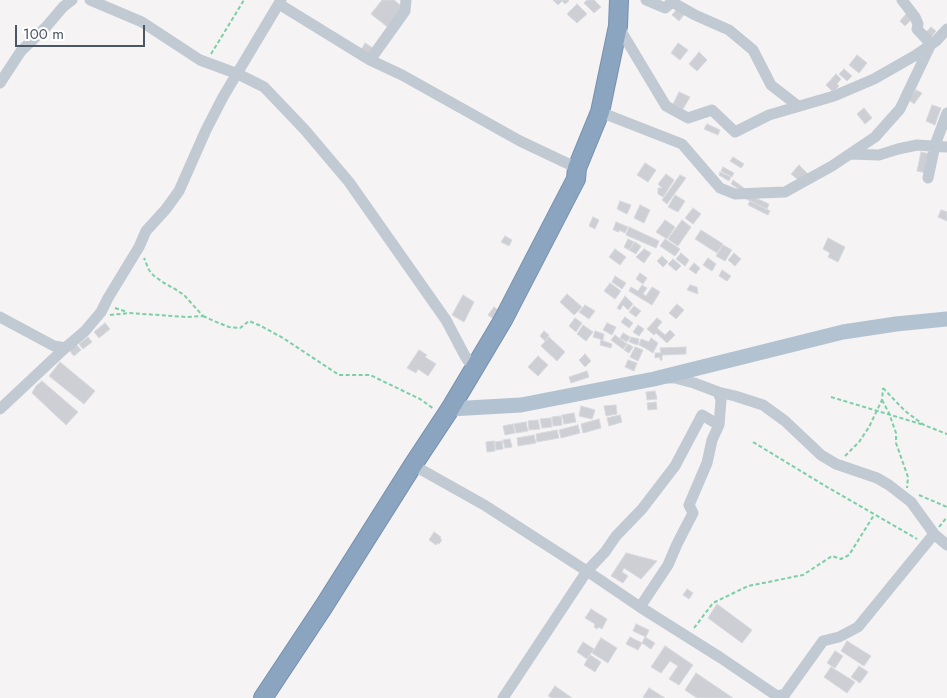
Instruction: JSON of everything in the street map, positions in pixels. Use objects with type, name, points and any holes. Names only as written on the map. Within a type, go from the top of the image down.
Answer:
[{"type":"highway","points":[[263,698],[450,409],[503,320],[540,250],[576,179],[577,168],[600,112],[618,26],[619,0]]},
{"type":"main road","points":[[450,409],[521,405],[654,379],[843,332],[947,319]]},
{"type":"street","points":[[0,84],[21,51],[72,0]]},
{"type":"street","points":[[90,0],[142,22],[200,60],[238,74],[264,87],[305,130],[349,182],[446,320],[474,369]]},
{"type":"street","points":[[370,60],[405,11],[406,0]]},
{"type":"street","points":[[646,0],[665,8],[672,1],[694,15],[730,30],[753,50],[771,85],[798,106]]},
{"type":"street","points":[[902,0],[915,17],[918,24],[917,30],[931,44]]},
{"type":"street","points":[[0,408],[85,331],[101,312],[140,247],[146,231],[166,209],[178,191],[223,97],[280,2],[370,60],[402,75],[520,141],[577,168]]},
{"type":"street","points":[[618,26],[666,106],[688,118],[712,110],[735,132],[769,115],[834,96],[874,79],[916,55],[946,34]]},
{"type":"street","points":[[600,112],[682,144],[720,188],[735,194],[784,192],[832,166],[875,137],[900,109],[931,44]]},
{"type":"street","points":[[928,178],[941,147],[947,113]]},
{"type":"street","points":[[850,154],[880,155],[917,145],[941,147]]},
{"type":"street","points":[[0,317],[54,346],[65,348]]},
{"type":"street","points":[[654,379],[675,378],[763,405],[785,421],[821,455],[836,464],[877,478],[889,485],[911,502],[934,534],[947,545]]},
{"type":"street","points":[[640,607],[668,565],[693,513],[689,505],[707,464],[712,440],[719,424],[721,400],[718,392]]},
{"type":"street","points":[[503,698],[587,571],[605,552],[616,536],[642,509],[675,466],[702,415],[719,424]]},
{"type":"street","points":[[413,465],[486,506],[640,607],[688,636],[778,697],[785,694],[823,641],[838,637],[858,627],[934,534]]},
{"type":"path","points":[[206,62],[244,0]]},
{"type":"path","points":[[140,247],[149,270],[164,283],[184,295],[203,316],[229,327],[240,328],[248,321],[297,346],[339,375],[370,375],[420,399],[433,409],[450,409]]},
{"type":"path","points":[[108,298],[115,308],[129,313]]},
{"type":"path","points":[[94,319],[129,313],[187,317],[203,316]]},
{"type":"path","points":[[836,464],[860,442],[882,400],[883,388],[905,411],[924,425]]},
{"type":"path","points":[[831,397],[924,425],[947,434]]},
{"type":"path","points":[[882,400],[890,415],[896,433],[896,443],[908,477],[906,498]]},
{"type":"path","points":[[753,442],[926,544]]},
{"type":"path","points":[[688,636],[714,603],[748,586],[803,575],[832,556],[841,559],[849,555],[874,515]]},
{"type":"building","points":[[382,0],[394,0],[405,9],[390,29],[371,14]]},
{"type":"building","points":[[553,0],[569,1],[565,4],[562,1],[558,5]]},
{"type":"building","points":[[587,0],[594,0],[601,7],[594,13],[584,3]]},
{"type":"building","points":[[577,4],[587,14],[577,23],[567,14]]},
{"type":"building","points":[[677,9],[684,15],[679,21],[672,15]]},
{"type":"building","points":[[907,13],[912,19],[905,26],[900,21]]},
{"type":"building","points":[[931,27],[936,31],[930,39],[924,34]]},
{"type":"building","points":[[365,43],[373,48],[368,56],[360,52]]},
{"type":"building","points":[[678,43],[688,50],[680,60],[671,53]]},
{"type":"building","points":[[699,52],[707,60],[697,71],[689,64]]},
{"type":"building","points":[[857,55],[867,63],[859,73],[849,65]]},
{"type":"building","points":[[844,69],[852,76],[847,81],[839,74]]},
{"type":"building","points":[[836,74],[841,79],[837,84],[839,86],[833,92],[826,85]]},
{"type":"building","points":[[916,90],[922,93],[914,104],[909,100]]},
{"type":"building","points":[[679,92],[690,97],[683,109],[673,104]]},
{"type":"building","points":[[932,105],[941,108],[935,125],[926,121]]},
{"type":"building","points":[[864,108],[872,118],[865,124],[857,114]]},
{"type":"building","points":[[707,124],[720,130],[718,135],[704,129]]},
{"type":"building","points":[[921,152],[930,154],[926,173],[917,171]]},
{"type":"building","points":[[733,157],[744,164],[741,168],[730,161]]},
{"type":"building","points":[[645,163],[656,170],[648,182],[637,175]]},
{"type":"building","points":[[799,165],[808,174],[801,182],[791,174]]},
{"type":"building","points":[[723,167],[734,173],[732,177],[721,171]]},
{"type":"building","points":[[720,172],[731,177],[729,181],[719,175]]},
{"type":"building","points":[[666,174],[674,180],[663,197],[658,194],[658,188],[662,188],[658,184]]},
{"type":"building","points":[[680,175],[686,178],[667,204],[662,200]]},
{"type":"building","points":[[733,180],[744,188],[742,191],[731,184]]},
{"type":"building","points":[[675,195],[685,201],[678,212],[668,207]]},
{"type":"building","points":[[749,195],[769,204],[767,209],[746,199]]},
{"type":"building","points":[[620,201],[631,205],[627,214],[617,209]]},
{"type":"building","points":[[750,201],[770,211],[768,215],[748,205]]},
{"type":"building","points":[[640,205],[650,210],[644,223],[634,218]]},
{"type":"building","points":[[693,208],[701,214],[693,224],[685,218]]},
{"type":"building","points":[[941,210],[947,212],[947,221],[938,217]]},
{"type":"building","points":[[593,217],[599,220],[595,229],[589,226]]},
{"type":"building","points":[[665,220],[675,227],[667,239],[656,232]]},
{"type":"building","points":[[682,220],[691,227],[678,246],[668,239]]},
{"type":"building","points":[[616,222],[628,227],[625,233],[613,230]]},
{"type":"building","points":[[629,227],[659,241],[656,248],[626,235]]},
{"type":"building","points":[[701,230],[723,244],[717,253],[695,239]]},
{"type":"building","points":[[505,236],[512,240],[509,246],[501,242]]},
{"type":"building","points":[[828,238],[845,247],[838,262],[828,257],[830,253],[823,249]]},
{"type":"building","points":[[628,239],[634,242],[629,250],[624,247]]},
{"type":"building","points":[[665,239],[680,249],[675,256],[660,246]]},
{"type":"building","points":[[635,242],[641,246],[636,254],[629,250]]},
{"type":"building","points":[[723,245],[732,250],[725,261],[716,256]]},
{"type":"building","points":[[615,249],[626,257],[620,265],[609,257]]},
{"type":"building","points":[[644,249],[651,253],[644,263],[636,257]]},
{"type":"building","points":[[681,253],[689,260],[685,266],[676,259]]},
{"type":"building","points":[[734,253],[741,259],[735,266],[728,260]]},
{"type":"building","points":[[662,256],[668,262],[663,267],[657,261]]},
{"type":"building","points":[[708,258],[716,264],[712,271],[703,265]]},
{"type":"building","points":[[673,259],[681,266],[676,271],[668,264]]},
{"type":"building","points":[[694,263],[700,268],[696,274],[689,269]]},
{"type":"building","points":[[722,270],[731,276],[727,281],[719,276]]},
{"type":"building","points":[[640,273],[647,278],[643,284],[636,279]]},
{"type":"building","points":[[615,276],[626,283],[622,289],[612,282]]},
{"type":"building","points":[[610,283],[621,291],[615,299],[604,291]]},
{"type":"building","points":[[642,285],[647,288],[643,294],[646,296],[652,287],[660,292],[652,305],[629,291],[631,287],[638,291]]},
{"type":"building","points":[[690,285],[697,287],[698,294],[687,290]]},
{"type":"building","points":[[567,294],[582,307],[574,315],[560,302]]},
{"type":"building","points":[[463,295],[474,302],[464,322],[452,315]]},
{"type":"building","points":[[625,296],[633,304],[628,310],[623,305],[620,310],[617,308]]},
{"type":"building","points":[[677,304],[684,310],[676,319],[669,313]]},
{"type":"building","points":[[585,305],[595,311],[589,319],[579,312]]},
{"type":"building","points":[[634,306],[641,311],[636,317],[629,312]]},
{"type":"building","points":[[494,307],[501,312],[495,320],[488,315]]},
{"type":"building","points":[[625,317],[633,323],[629,328],[621,322]]},
{"type":"building","points":[[575,318],[582,323],[576,332],[569,326]]},
{"type":"building","points":[[657,318],[662,322],[657,328],[665,335],[670,330],[675,335],[667,343],[656,333],[654,335],[647,329]]},
{"type":"building","points":[[105,323],[110,329],[99,338],[94,332]]},
{"type":"building","points":[[607,323],[616,327],[612,335],[603,330]]},
{"type":"building","points":[[583,325],[593,332],[586,341],[577,334]]},
{"type":"building","points":[[638,325],[644,329],[639,336],[633,332]]},
{"type":"building","points":[[544,331],[549,335],[545,341],[540,336]]},
{"type":"building","points":[[595,331],[604,334],[603,340],[593,337]]},
{"type":"building","points":[[623,333],[630,337],[627,342],[620,338]]},
{"type":"building","points":[[615,335],[627,344],[623,349],[611,340]]},
{"type":"building","points":[[88,337],[92,342],[83,349],[79,344]]},
{"type":"building","points":[[549,337],[565,352],[557,361],[541,346]]},
{"type":"building","points":[[631,337],[639,339],[638,345],[629,342]]},
{"type":"building","points":[[651,338],[658,343],[653,353],[639,345],[641,339],[649,342]]},
{"type":"building","points":[[601,340],[612,344],[611,348],[600,345]]},
{"type":"building","points":[[76,344],[81,350],[74,356],[69,350]]},
{"type":"building","points":[[628,344],[633,347],[629,353],[624,350]]},
{"type":"building","points":[[635,347],[643,350],[638,361],[630,357]]},
{"type":"building","points":[[686,347],[686,354],[662,355],[662,360],[660,360],[660,357],[655,358],[655,353],[661,353],[660,348]]},
{"type":"building","points":[[419,350],[427,355],[425,357],[436,364],[428,376],[418,369],[416,373],[407,368]]},
{"type":"building","points":[[585,354],[591,361],[585,367],[579,360]]},
{"type":"building","points":[[538,356],[548,365],[538,376],[528,367]]},
{"type":"building","points":[[628,360],[637,363],[634,371],[625,367]]},
{"type":"building","points":[[60,362],[95,391],[84,404],[49,376]]},
{"type":"building","points":[[587,371],[589,377],[571,383],[569,377]]},
{"type":"building","points":[[42,381],[78,412],[66,425],[32,393]]},
{"type":"building","points":[[655,391],[657,399],[647,400],[646,392]]},
{"type":"building","points":[[656,402],[657,409],[648,410],[647,403]]},
{"type":"building","points":[[616,405],[617,414],[606,416],[604,406]]},
{"type":"building","points":[[581,406],[595,410],[592,419],[579,416]]},
{"type":"building","points":[[574,413],[576,422],[564,424],[562,415]]},
{"type":"building","points":[[620,415],[622,422],[609,426],[607,418]]},
{"type":"building","points":[[561,416],[562,425],[553,426],[552,417]]},
{"type":"building","points":[[551,418],[552,427],[542,428],[540,419]]},
{"type":"building","points":[[599,419],[601,428],[583,433],[581,424]]},
{"type":"building","points":[[538,420],[540,429],[529,430],[528,421]]},
{"type":"building","points":[[526,422],[528,431],[516,433],[514,424]]},
{"type":"building","points":[[513,424],[515,433],[505,435],[503,426]]},
{"type":"building","points":[[578,425],[580,433],[561,438],[559,430]]},
{"type":"building","points":[[557,430],[559,438],[537,442],[536,434]]},
{"type":"building","points":[[534,435],[536,443],[518,446],[517,438]]},
{"type":"building","points":[[510,439],[512,447],[505,448],[503,440]]},
{"type":"building","points":[[494,441],[495,451],[487,452],[486,442]]},
{"type":"building","points":[[502,441],[503,449],[496,450],[495,442]]},
{"type":"building","points":[[434,532],[442,540],[436,545],[429,540]]},
{"type":"building","points":[[626,553],[657,561],[641,579],[624,568],[622,572],[628,576],[623,583],[611,576]]},
{"type":"building","points":[[687,589],[693,593],[689,599],[683,595]]},
{"type":"building","points":[[717,604],[752,630],[742,643],[708,618]]},
{"type":"building","points":[[591,609],[607,619],[602,629],[599,627],[597,629],[594,627],[595,624],[585,618]]},
{"type":"building","points":[[636,624],[649,630],[646,637],[633,631]]},
{"type":"building","points":[[630,637],[642,643],[638,650],[626,644]]},
{"type":"building","points":[[645,637],[655,643],[651,649],[642,643]]},
{"type":"building","points":[[601,638],[617,648],[608,663],[592,653]]},
{"type":"building","points":[[847,641],[871,656],[864,666],[841,651]]},
{"type":"building","points":[[583,642],[594,649],[587,659],[577,652]]},
{"type":"building","points":[[665,646],[693,665],[679,685],[669,679],[678,666],[670,661],[661,673],[651,667]]},
{"type":"building","points":[[835,651],[843,656],[835,668],[827,663]]},
{"type":"building","points":[[590,655],[601,662],[595,672],[584,665]]},
{"type":"building","points":[[859,666],[868,672],[860,683],[851,677]]},
{"type":"building","points":[[831,667],[855,682],[847,693],[824,677]]},
{"type":"building","points":[[696,673],[733,698],[697,698],[685,690]]},
{"type":"building","points":[[555,686],[572,698],[552,698],[548,696]]},
{"type":"building","points":[[649,688],[665,698],[643,697]]}]
